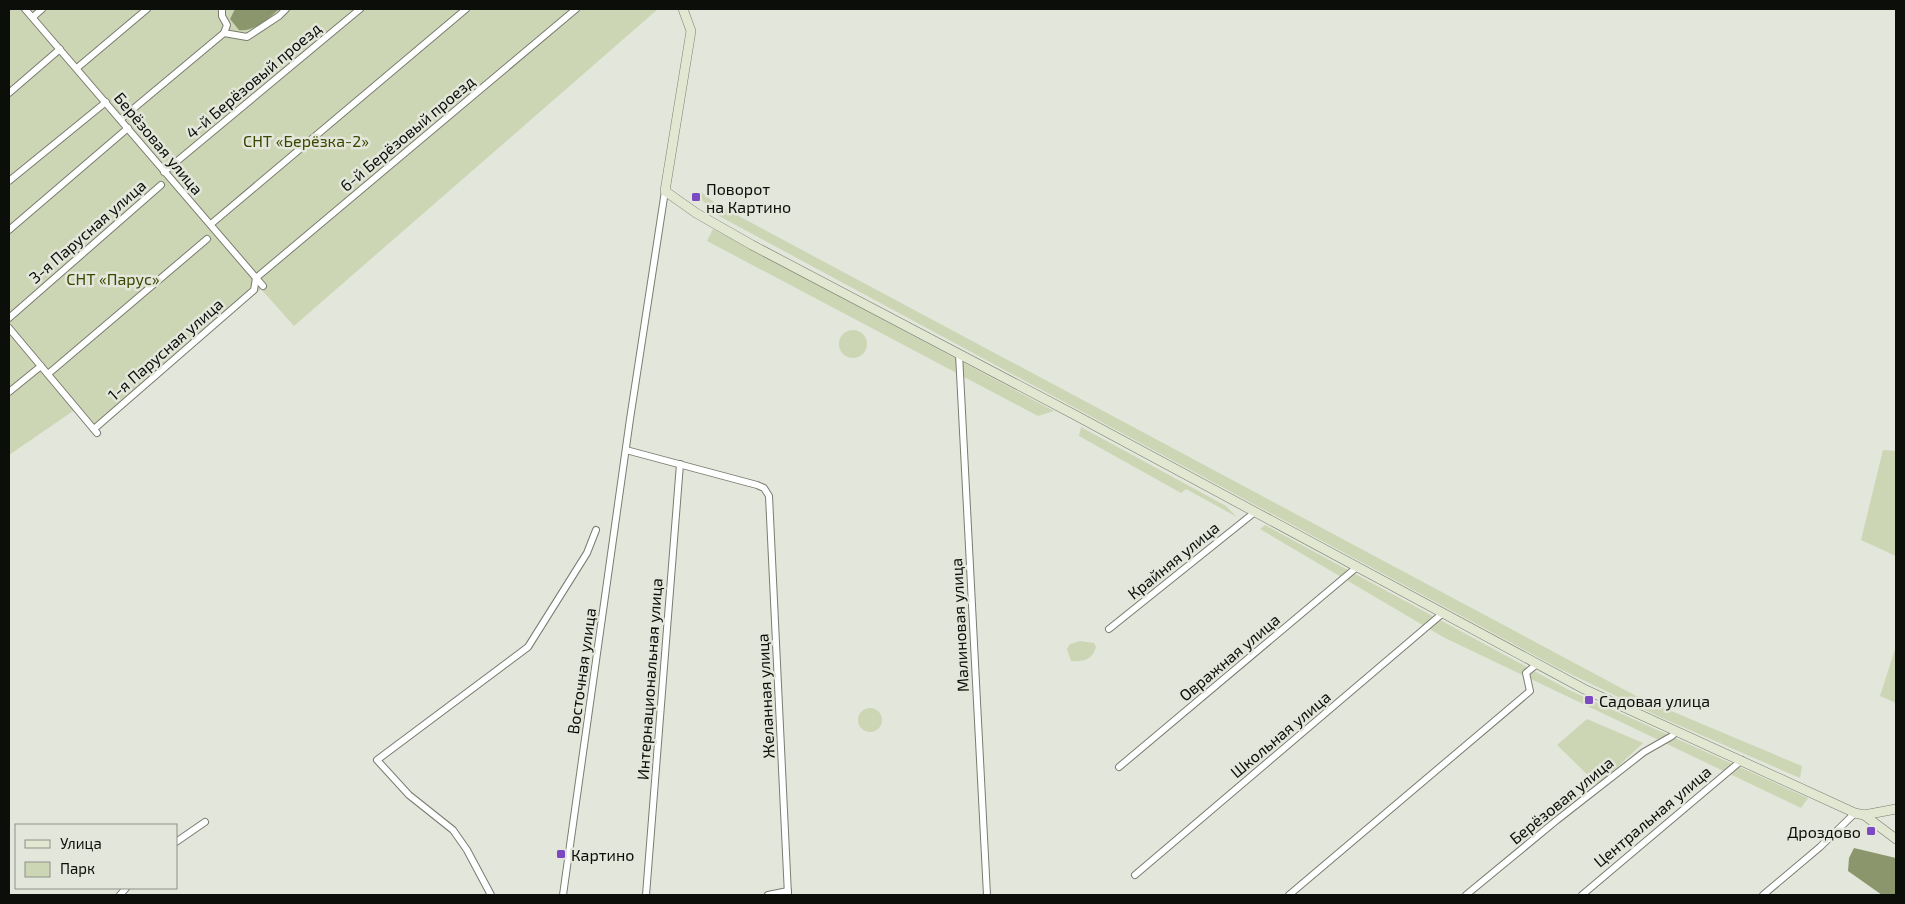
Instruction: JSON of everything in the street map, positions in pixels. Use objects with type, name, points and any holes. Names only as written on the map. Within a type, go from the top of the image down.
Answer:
[{"type":"street","name":"Берёзовая улица","points":[[25,9],[34,17],[263,286]]},
{"type":"street","points":[[34,17],[42,9]]},
{"type":"street","points":[[77,68],[147,9]]},
{"type":"street","points":[[121,119],[224,33],[226,25],[222,16],[222,9]]},
{"type":"street","points":[[224,33],[247,37],[279,16],[286,9]]},
{"type":"street","name":"4-й Берёзовый проезд","points":[[164,172],[360,9]]},
{"type":"street","points":[[211,224],[466,9]]},
{"type":"street","name":"6-й Берёзовый проезд","points":[[256,278],[576,9]]},
{"type":"street","points":[[683,9],[691,30],[665,191],[696,213],[752,245],[1584,689],[1860,814],[1896,839]]},
{"type":"street","points":[[9,93],[60,49]]},
{"type":"street","points":[[9,181],[106,102]]},
{"type":"street","points":[[9,230],[128,128]]},
{"type":"street","name":"3-я Парусная улица","points":[[9,318],[161,185]]},
{"type":"street","name":"Восточная улица","points":[[563,895],[665,191]]},
{"type":"street","points":[[10,332],[48,374],[207,238]]},
{"type":"street","name":"1-я Парусная улица","points":[[48,374],[95,431],[254,290],[256,278]]},
{"type":"street","name":"Малиновая улица","points":[[959,354],[987,895]]},
{"type":"street","points":[[9,392],[41,366]]},
{"type":"street","points":[[626,450],[680,464]]},
{"type":"street","name":"Желанная улица","points":[[680,464],[757,485],[764,488],[769,496],[788,893]]},
{"type":"street","name":"Интернациональная улица","points":[[646,895],[680,464]]},
{"type":"street","name":"Крайняя улица","points":[[1109,629],[1255,512]]},
{"type":"street","points":[[491,895],[467,850],[453,830],[409,795],[377,760],[528,648],[587,553],[596,530]]},
{"type":"street","name":"Овражная улица","points":[[1119,767],[1357,567]]},
{"type":"street","name":"Школьная улица","points":[[1135,875],[1443,613]]},
{"type":"street","points":[[1289,895],[1530,691],[1526,673],[1537,664]]},
{"type":"street","name":"Берёзовая улица","points":[[1466,895],[1644,752],[1672,736],[1677,731]]},
{"type":"street","name":"Центральная улица","points":[[1582,895],[1742,760]]},
{"type":"street","points":[[1763,895],[1860,814],[1896,809]]},
{"type":"street","points":[[178,841],[205,822]]},
{"type":"street","points":[[768,895],[788,893]]},
{"type":"green space","name":"СНТ «Берёзка-2»","points":[[9,9],[658,9],[294,326],[261,289],[96,432],[76,409],[9,455]]},
{"type":"green space","points":[[701,192],[718,205],[1638,697],[1802,766],[1800,778],[1662,718],[1558,668],[717,215],[700,198]]},
{"type":"green space","points":[[713,229],[1054,411],[1038,416],[707,241]]},
{"type":"green space","points":[[853,330],[863,334],[867,344],[863,354],[853,358],[843,354],[839,344],[843,334]]},
{"type":"green space","points":[[1081,427],[1226,506],[1237,517],[1186,489],[1181,493],[1079,436]]},
{"type":"green space","points":[[1883,450],[1896,451],[1896,556],[1861,540]]},
{"type":"green space","points":[[1265,525],[1571,691],[1808,798],[1801,808],[1443,637],[1260,529]]},
{"type":"green space","points":[[1080,641],[1094,643],[1096,647],[1092,655],[1086,659],[1071,661],[1067,649],[1070,644]]},
{"type":"green space","points":[[1896,646],[1896,703],[1880,696]]},
{"type":"green space","points":[[870,708],[879,711],[882,720],[879,729],[870,732],[861,729],[858,720],[861,711]]},
{"type":"green space","points":[[1587,719],[1643,743],[1598,785],[1557,745]]},
{"type":"shaded area","points":[[235,9],[279,9],[260,24],[250,29],[239,30],[230,19]]},
{"type":"shaded area","points":[[1854,848],[1896,858],[1896,895],[1882,895],[1848,871],[1849,858]]},
{"type":"place","name":"Поворот на Картино","points":[[696,197]]},
{"type":"place","name":"Садовая улица","points":[[1589,700]]},
{"type":"place","name":"Дроздово","points":[[1871,831]]},
{"type":"place","name":"Картино","points":[[561,854]]},
{"type":"park label","name":"СНТ «Парус»","points":[[113,278]]}]
